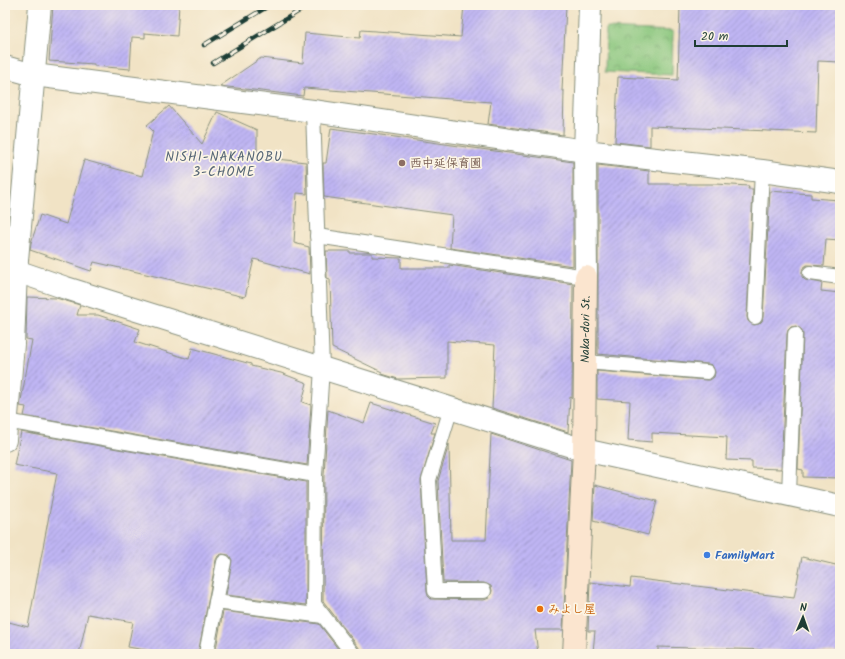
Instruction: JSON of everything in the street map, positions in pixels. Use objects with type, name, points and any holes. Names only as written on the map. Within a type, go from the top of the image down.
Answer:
[{"type":"street","points":[[6,419],[11,269],[34,75],[40,5]]},
{"type":"street","name":"Naka-dori St.","points":[[574,654],[584,450],[586,362],[585,151],[590,5]]},
{"type":"street","points":[[5,67],[34,75],[313,111],[585,151],[762,171],[840,182]]},
{"type":"street","points":[[11,269],[584,450],[840,506]]},
{"type":"lane","points":[[313,111],[322,368],[315,475],[314,604],[353,654]]},
{"type":"lane","points":[[755,317],[762,171]]},
{"type":"lane","points":[[317,236],[586,277]]},
{"type":"lane","points":[[810,273],[840,276]]},
{"type":"lane","points":[[789,494],[795,334]]},
{"type":"lane","points":[[586,362],[706,372]]},
{"type":"lane","points":[[451,408],[429,480],[435,591],[484,591]]},
{"type":"lane","points":[[6,419],[315,475]]},
{"type":"lane","points":[[206,654],[224,562]]},
{"type":"lane","points":[[216,602],[324,616]]},
{"type":"green space","points":[[606,28],[673,31],[672,75],[605,72]]},
{"type":"building","points":[[53,5],[179,5],[177,36],[145,33],[145,38],[132,37],[130,69],[94,66],[94,64],[49,61]]},
{"type":"building","points":[[464,5],[566,5],[562,91],[564,91],[563,135],[488,124],[491,102],[304,88],[303,96],[220,86],[261,58],[303,63],[305,33],[360,38],[361,30],[461,37]]},
{"type":"building","points":[[680,5],[840,5],[840,62],[818,61],[816,133],[650,126],[650,146],[615,142],[618,77],[678,80]]},
{"type":"building","points":[[169,106],[202,144],[217,112],[257,130],[257,157],[306,162],[307,194],[297,193],[294,243],[309,247],[310,274],[254,259],[245,297],[94,262],[91,271],[30,250],[40,215],[66,224],[84,160],[142,176],[153,131],[147,125]]},
{"type":"building","points":[[331,128],[573,162],[573,266],[450,248],[452,215],[324,197],[323,163],[326,163]]},
{"type":"building","points":[[598,165],[649,171],[649,184],[715,184],[749,186],[748,189],[753,189],[747,317],[748,321],[754,325],[759,324],[763,317],[770,191],[811,194],[811,198],[840,200],[840,240],[826,239],[824,266],[807,265],[803,268],[802,277],[805,280],[822,283],[821,291],[840,293],[840,407],[838,448],[840,448],[840,478],[803,477],[803,470],[798,469],[803,334],[802,330],[796,326],[791,327],[787,334],[781,469],[752,468],[752,461],[726,460],[727,437],[652,433],[652,442],[628,440],[630,401],[597,399],[597,371],[706,380],[710,380],[714,377],[715,372],[712,365],[708,364],[598,354]]},
{"type":"building","points":[[326,251],[372,253],[372,257],[401,258],[401,268],[449,268],[449,265],[573,284],[572,398],[570,397],[568,432],[492,408],[495,345],[447,341],[447,378],[398,379],[382,374],[382,372],[332,348],[330,279],[327,278]]},
{"type":"building","points":[[27,297],[56,298],[80,305],[77,315],[98,315],[140,329],[135,342],[189,359],[192,348],[251,364],[251,366],[281,373],[307,383],[302,402],[311,405],[307,465],[24,416],[26,407],[20,406],[32,340],[26,339]]},
{"type":"building","points":[[371,403],[435,423],[431,433],[435,433],[421,480],[427,591],[428,596],[431,599],[484,600],[489,598],[492,591],[491,586],[484,583],[443,582],[438,481],[449,444],[451,540],[486,540],[491,434],[571,460],[563,630],[535,630],[538,654],[361,654],[360,649],[323,601],[324,475],[328,410],[364,423]]},
{"type":"building","points":[[21,432],[306,482],[306,605],[226,595],[232,560],[229,555],[222,554],[218,556],[216,560],[198,654],[167,654],[128,647],[133,622],[88,614],[79,654],[5,654],[5,621],[28,627],[57,473],[14,465]]},
{"type":"building","points":[[595,485],[657,501],[648,535],[593,521]]},
{"type":"building","points":[[802,557],[840,566],[840,652],[658,647],[658,654],[593,652],[595,631],[588,631],[590,582],[630,587],[631,578],[794,598]]},
{"type":"building","points":[[223,611],[319,624],[342,654],[215,654]]},
{"type":"railway","points":[[204,45],[270,5]]},
{"type":"railway","points":[[213,63],[309,5]]},
{"type":"place","name":"西中延保育園","points":[[402,163]]},
{"type":"place","name":"FamilyMart","points":[[707,555]]},
{"type":"place","name":"みよし屋","points":[[540,609]]},
{"type":"district","name":"NISHI-NAKANOBU 3-CHOME","points":[[224,164]]}]
